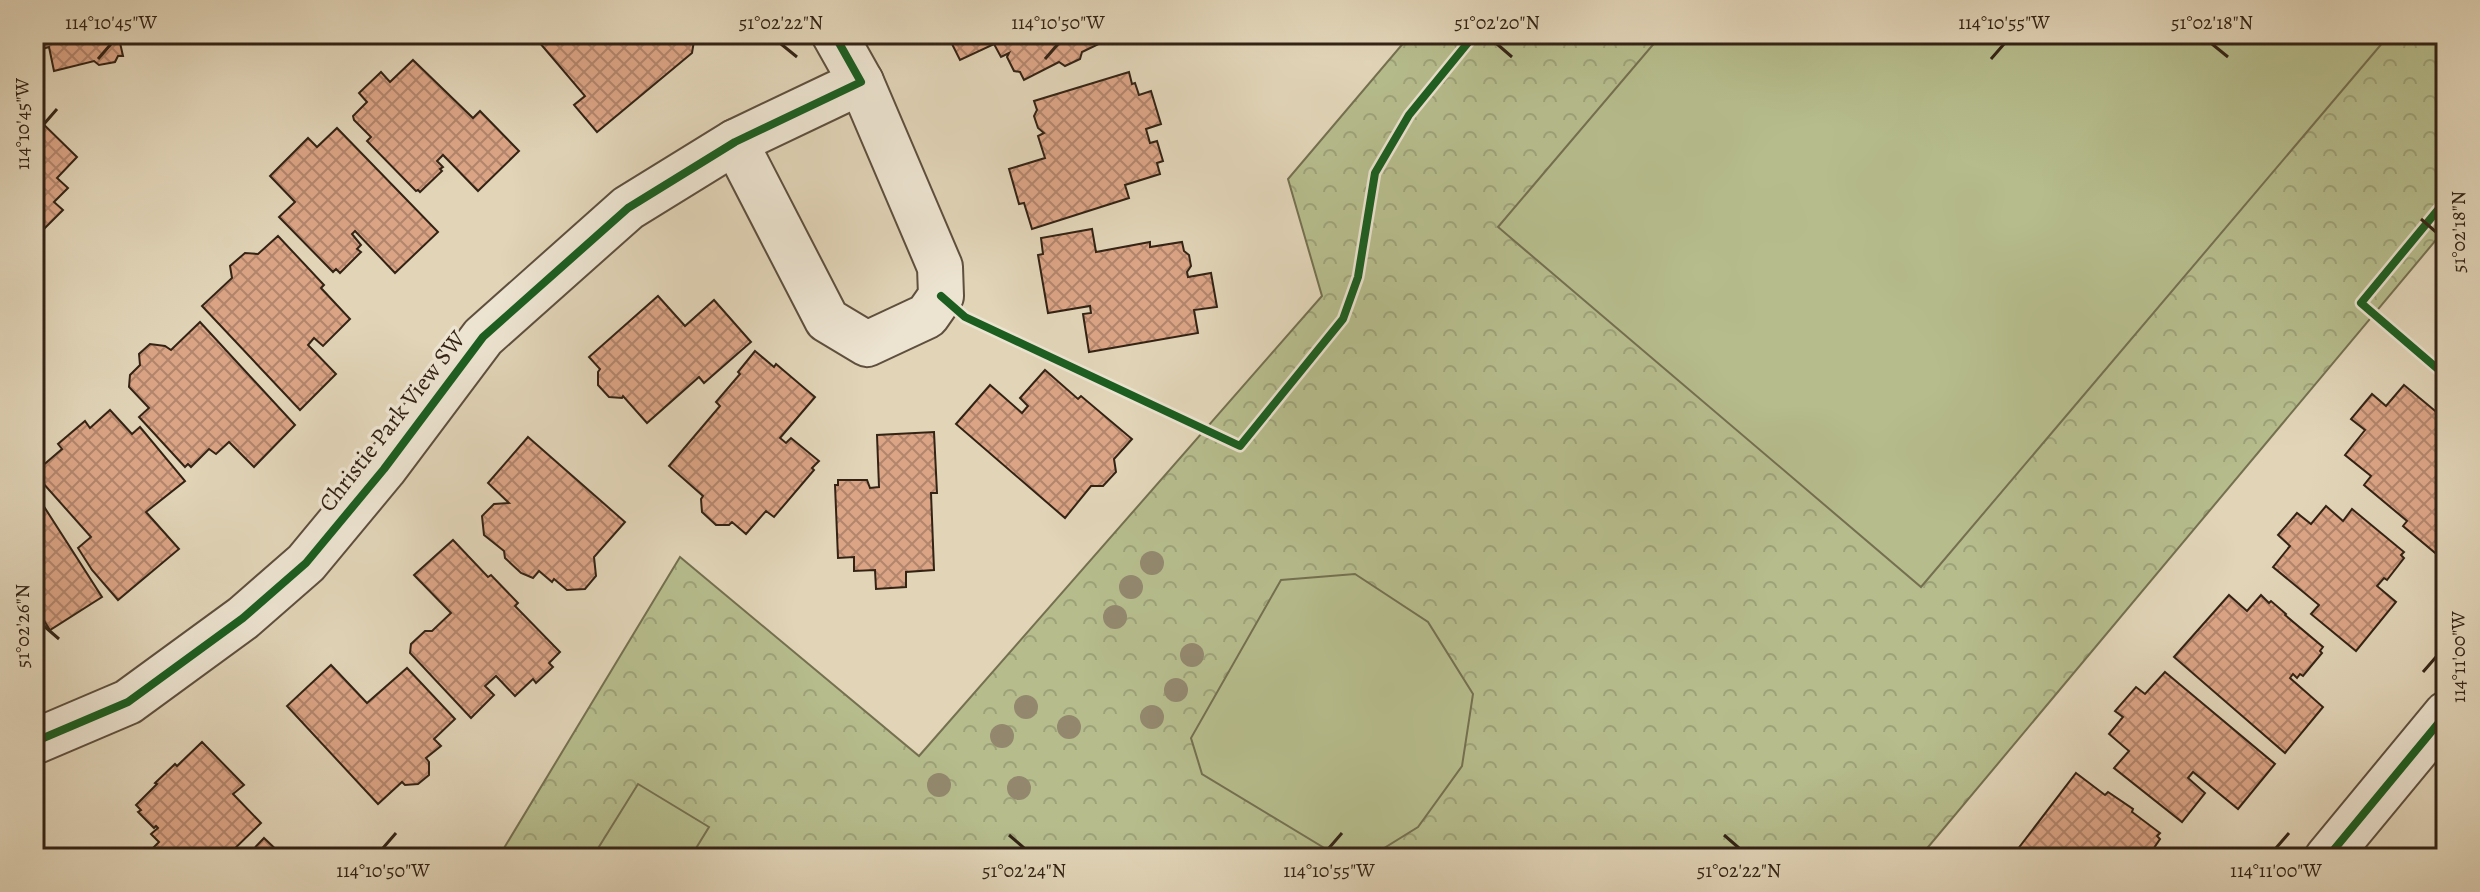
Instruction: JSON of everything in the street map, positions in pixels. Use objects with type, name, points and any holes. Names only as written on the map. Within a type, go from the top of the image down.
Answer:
[{"type":"street","points":[[735,142],[827,320],[867,344],[927,316],[941,296],[940,267],[861,82],[834,34]]},
{"type":"street","name":"Christie Park View SW","points":[[34,742],[128,702],[243,618],[306,563],[384,469],[483,337],[628,208],[735,142],[861,82]]},
{"type":"street","points":[[2327,858],[2446,714]]},
{"type":"green space","points":[[1411,34],[2446,34],[2446,228],[1919,858],[498,858],[680,557],[919,756],[1322,296],[1288,179]]},
{"type":"green space","points":[[1662,34],[2390,34],[1921,587],[1498,227]]},
{"type":"green space","points":[[1355,574],[1428,622],[1473,694],[1462,766],[1418,827],[1368,858],[1341,858],[1202,774],[1191,738],[1281,580]]},
{"type":"green space","points":[[638,784],[709,827],[690,858],[592,858]]},
{"type":"building","points":[[38,34],[118,34],[123,56],[118,56],[115,62],[99,65],[94,61],[54,71],[49,47],[42,49]]},
{"type":"building","points":[[548,34],[689,34],[694,41],[692,53],[597,132],[574,105],[585,96],[539,42]]},
{"type":"building","points":[[947,34],[1109,34],[1111,38],[1082,52],[1080,59],[1065,66],[1059,62],[1024,80],[1020,72],[1014,71],[1007,57],[1009,53],[1001,57],[994,44],[960,60]]},
{"type":"building","points":[[413,60],[473,118],[480,111],[519,151],[478,191],[443,155],[437,161],[443,167],[440,169],[442,171],[420,192],[416,191],[367,141],[371,137],[354,120],[353,116],[367,102],[359,93],[381,72],[390,82]]},
{"type":"building","points":[[1129,72],[1139,95],[1151,91],[1161,124],[1146,129],[1150,143],[1157,141],[1163,161],[1157,163],[1160,174],[1125,185],[1129,198],[1032,229],[1024,203],[1019,204],[1009,169],[1045,158],[1038,136],[1044,133],[1038,128],[1034,116],[1037,110],[1034,101]]},
{"type":"building","points":[[34,115],[77,157],[57,178],[68,188],[54,202],[63,210],[43,230],[34,223]]},
{"type":"building","points":[[337,128],[438,232],[395,273],[355,231],[352,234],[361,245],[357,249],[361,252],[340,273],[336,269],[333,272],[279,217],[295,202],[270,176],[308,138],[317,147]]},
{"type":"building","points":[[1092,229],[1096,252],[1150,242],[1150,247],[1182,242],[1191,266],[1188,277],[1211,273],[1217,307],[1194,310],[1198,333],[1089,352],[1083,314],[1091,313],[1090,306],[1048,313],[1038,255],[1043,254],[1041,238]]},
{"type":"building","points":[[278,236],[324,285],[321,288],[350,319],[323,346],[314,338],[308,345],[336,374],[300,410],[202,306],[232,278],[230,266],[245,253],[258,254]]},
{"type":"building","points":[[658,296],[685,326],[714,300],[751,342],[704,383],[699,377],[647,423],[623,396],[609,397],[598,385],[600,369],[589,357]]},
{"type":"building","points":[[200,322],[295,425],[254,467],[229,442],[216,454],[209,449],[191,467],[188,464],[185,467],[139,417],[149,408],[129,387],[130,375],[140,365],[139,354],[150,344],[171,350]]},
{"type":"building","points":[[755,351],[774,367],[776,364],[815,397],[780,438],[786,443],[791,438],[819,461],[774,517],[766,511],[746,534],[732,522],[716,525],[702,512],[703,496],[669,466],[720,406],[716,402]]},
{"type":"building","points":[[1045,370],[1132,439],[1114,459],[1116,472],[1103,486],[1091,486],[1065,518],[956,424],[990,385],[1022,413],[1028,406],[1020,398]]},
{"type":"building","points":[[2404,385],[2446,420],[2446,562],[2403,526],[2407,521],[2364,485],[2371,476],[2345,455],[2365,430],[2351,419],[2372,394],[2386,406]]},
{"type":"building","points":[[110,410],[132,434],[140,427],[185,481],[146,512],[179,549],[118,600],[78,548],[91,537],[34,473],[62,449],[58,444],[85,421],[90,428]]},
{"type":"building","points":[[934,432],[937,493],[931,493],[934,570],[906,572],[906,587],[876,589],[875,570],[854,571],[854,557],[838,558],[835,485],[838,485],[838,480],[867,480],[870,488],[879,487],[877,435]]},
{"type":"building","points":[[528,437],[625,522],[594,557],[596,576],[585,589],[567,590],[539,571],[533,578],[521,573],[505,558],[504,551],[484,535],[482,516],[494,504],[509,503],[488,483]]},
{"type":"building","points":[[34,491],[102,597],[50,630],[34,605]]},
{"type":"building","points":[[2326,506],[2343,521],[2352,509],[2404,552],[2401,555],[2404,558],[2387,580],[2384,578],[2377,586],[2396,602],[2356,651],[2311,614],[2319,605],[2273,567],[2290,546],[2278,535],[2297,513],[2311,524]]},
{"type":"building","points":[[453,540],[518,603],[515,606],[560,652],[549,663],[553,667],[536,683],[533,679],[515,696],[496,676],[485,686],[494,695],[471,718],[410,653],[411,644],[425,631],[432,631],[451,613],[414,575]]},
{"type":"building","points":[[2229,595],[2247,611],[2261,595],[2323,647],[2322,653],[2303,676],[2300,674],[2297,678],[2293,674],[2290,678],[2323,707],[2285,753],[2174,657]]},
{"type":"building","points":[[331,665],[367,703],[407,668],[455,719],[434,739],[441,746],[426,758],[429,775],[418,784],[405,785],[402,782],[378,804],[287,706]]},
{"type":"building","points":[[2165,672],[2275,764],[2238,809],[2193,772],[2188,778],[2205,793],[2182,822],[2114,768],[2129,751],[2109,734],[2123,717],[2115,711],[2136,687],[2145,694]]},
{"type":"building","points":[[202,742],[244,785],[233,794],[261,823],[225,858],[143,858],[159,842],[151,834],[158,828],[154,828],[138,812],[141,810],[136,805],[155,783]]},
{"type":"building","points":[[2076,773],[2105,795],[2108,792],[2133,809],[2132,812],[2160,833],[2157,836],[2160,839],[2147,858],[2019,858],[2014,854]]},
{"type":"building","points":[[264,838],[285,858],[245,858]]},
{"type":"cycle path","points":[[34,742],[128,702],[243,618],[306,563],[384,469],[483,337],[628,208],[735,142],[861,82],[834,34]]},
{"type":"cycle path","points":[[941,296],[965,317],[1240,446],[1343,319],[1358,277],[1375,173],[1409,115],[1475,34]]},
{"type":"cycle path","points":[[2446,200],[2361,303],[2446,376]]},
{"type":"cycle path","points":[[2327,858],[2446,714]]}]
